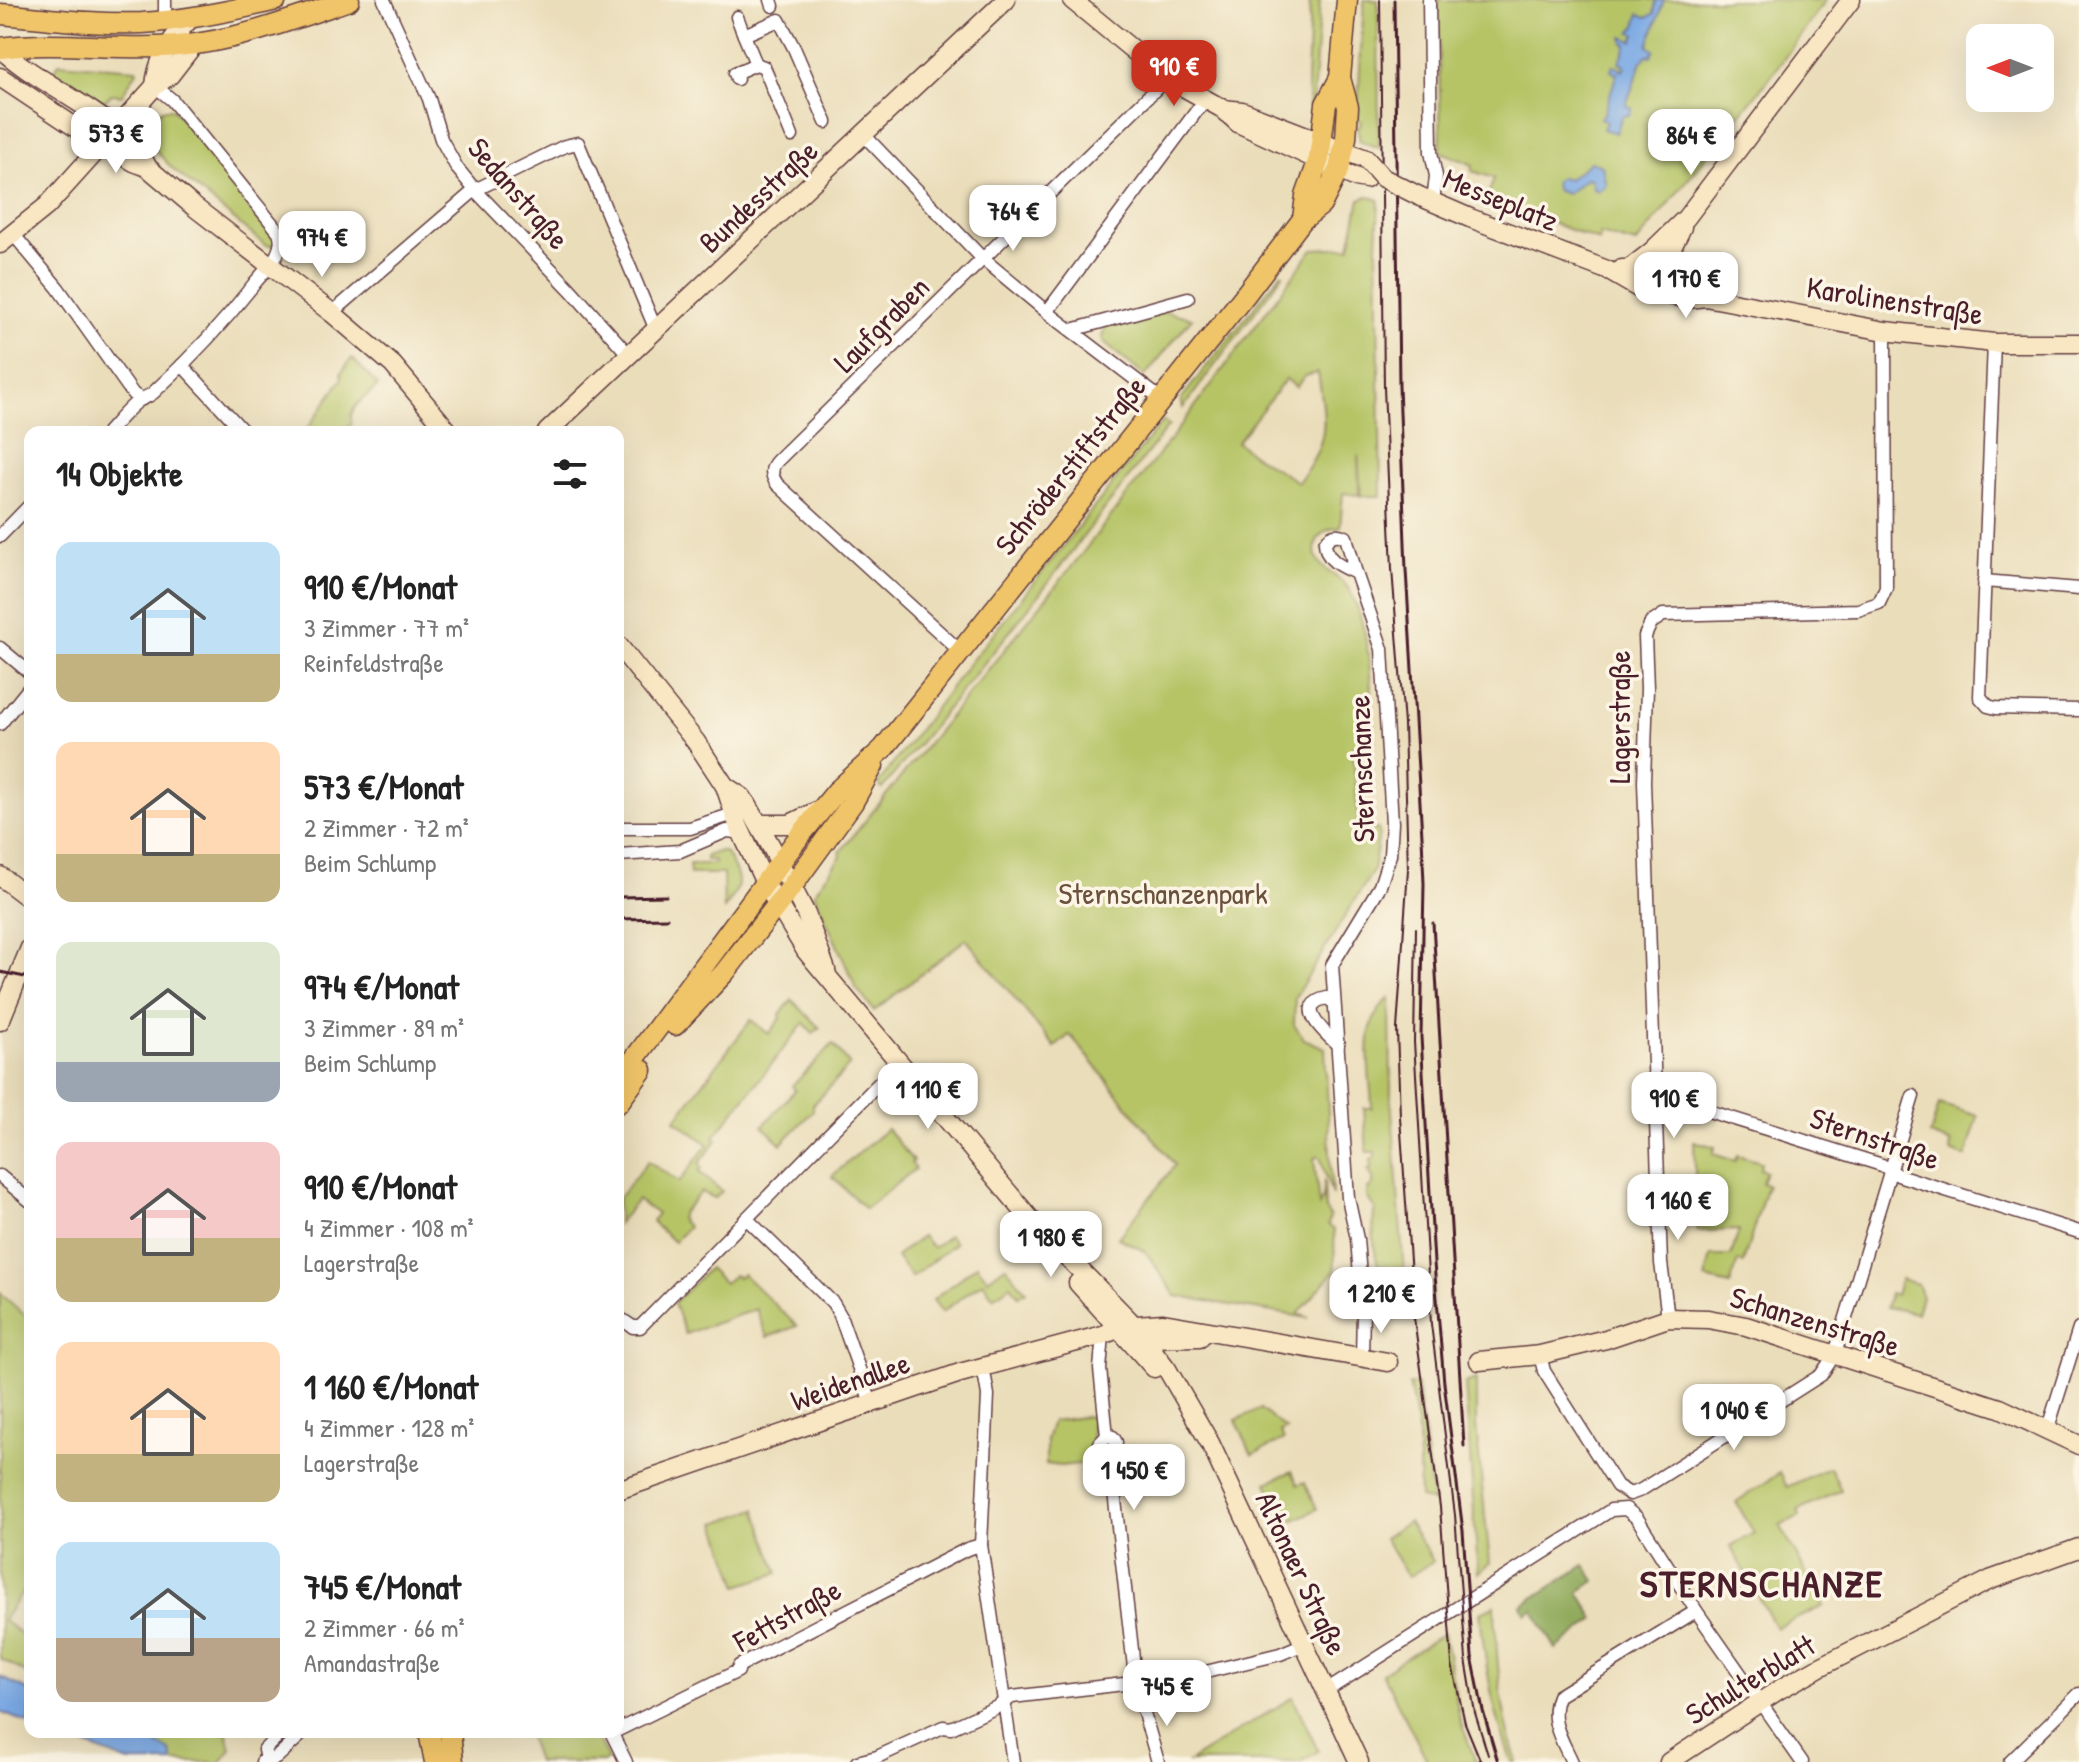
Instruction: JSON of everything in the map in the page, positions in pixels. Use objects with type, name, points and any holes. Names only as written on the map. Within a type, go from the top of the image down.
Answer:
[{"type":"main road","points":[[0,14],[113,23],[165,10],[190,19],[276,0]]},
{"type":"main road","points":[[0,48],[29,45],[167,47],[194,44],[268,27],[349,0]]},
{"type":"main road","name":"Bundesstraße","points":[[553,426],[1006,0]]},
{"type":"main road","points":[[1072,0],[1167,78],[1223,109],[1238,123],[1341,159],[1366,159],[1374,179]]},
{"type":"main road","points":[[1087,0],[1117,37]]},
{"type":"main road","points":[[1341,159],[1348,107],[1340,78],[1347,0]]},
{"type":"main road","points":[[1629,269],[1686,218],[1851,0]]},
{"type":"main road","points":[[155,86],[156,69],[167,47],[190,19]]},
{"type":"main road","points":[[7,240],[47,206],[155,86],[170,75],[194,44]]},
{"type":"main road","points":[[0,48],[111,136],[134,162],[147,167],[332,313],[393,365],[444,426]]},
{"type":"main road","points":[[0,77],[87,135],[111,136]]},
{"type":"main road","name":"Schröderstiftstraße","points":[[1303,219],[1306,196],[1320,150],[1326,104],[1340,78]]},
{"type":"main road","name":"Schröderstiftstraße","points":[[624,1095],[684,1013],[725,972],[792,886],[853,802],[883,749],[1303,219],[1321,205],[1341,159]]},
{"type":"main road","name":"Messeplatz","points":[[1341,159],[1361,180],[1374,179],[1607,270],[1619,279],[1656,286]]},
{"type":"main road","points":[[1656,286],[1686,218]]},
{"type":"main road","name":"Messeplatz","points":[[1607,270],[1629,269],[1656,286]]},
{"type":"main road","name":"Karolinenstraße","points":[[1656,286],[1688,299],[1705,297],[1885,331],[1994,343],[2079,343]]},
{"type":"main road","points":[[624,652],[693,738],[725,786],[742,797],[757,820],[817,939],[826,973]]},
{"type":"main road","name":"Schröderstiftstraße","points":[[624,1073],[823,808],[883,749]]},
{"type":"main road","name":"Altonaer Straße","points":[[725,786],[765,883],[806,951],[1056,1248],[1081,1286],[1167,1369],[1210,1443],[1359,1762]]},
{"type":"main road","points":[[757,820],[790,824],[823,808]]},
{"type":"main road","points":[[0,876],[24,894]]},
{"type":"main road","points":[[0,1021],[24,963]]},
{"type":"main road","name":"Schanzenstraße","points":[[1479,1361],[1540,1355],[1606,1339],[1668,1318],[1702,1318],[1739,1324],[2000,1408],[2079,1445]]},
{"type":"main road","points":[[1123,1328],[1163,1323],[1388,1362]]},
{"type":"main road","points":[[1123,1328],[1223,1335]]},
{"type":"main road","name":"Weidenallee","points":[[624,1488],[983,1366],[1123,1328]]},
{"type":"main road","name":"Schulterblatt","points":[[1669,1762],[1806,1675],[1990,1580],[2079,1548]]},
{"type":"main road","points":[[430,1738],[435,1762]]},
{"type":"main road","points":[[451,1738],[453,1762]]},
{"type":"street","name":"Sedanstraße","points":[[384,0],[429,99],[441,139],[457,168],[629,355]]},
{"type":"street","points":[[1426,200],[1436,176],[1431,152],[1429,0]]},
{"type":"street","points":[[744,35],[775,9],[826,122]]},
{"type":"street","points":[[737,17],[756,64]]},
{"type":"street","points":[[737,79],[735,73],[756,64],[764,67],[792,136]]},
{"type":"street","name":"Laufgraben","points":[[960,651],[777,484],[772,473],[777,461],[1167,78]]},
{"type":"street","points":[[114,426],[182,365],[226,320],[269,265],[282,242],[279,232],[172,100],[155,86]]},
{"type":"street","points":[[1047,312],[1204,101]]},
{"type":"street","points":[[864,135],[982,258],[1161,399]]},
{"type":"street","points":[[332,313],[475,190],[565,146],[578,143],[656,330]]},
{"type":"street","points":[[7,240],[58,288],[133,394],[141,399]]},
{"type":"street","points":[[1072,330],[1188,298]]},
{"type":"street","name":"Lagerstraße","points":[[1668,1318],[1661,1263],[1654,1094],[1644,782],[1645,636],[1651,623],[1663,615],[1858,610],[1879,603],[1886,588],[1885,331]]},
{"type":"street","points":[[1994,343],[1980,689],[1983,702],[1996,708],[2079,710]]},
{"type":"street","points":[[182,365],[238,426]]},
{"type":"street","points":[[0,536],[24,511]]},
{"type":"street","name":"Sternschanze","points":[[1356,573],[1382,649],[1392,845],[1380,886],[1332,965],[1348,1198],[1355,1229],[1363,1312],[1362,1357]]},
{"type":"street","points":[[1984,581],[2079,589]]},
{"type":"street","points":[[0,648],[24,668]]},
{"type":"street","points":[[0,724],[24,694]]},
{"type":"street","points":[[624,828],[693,827],[734,813],[746,813],[757,820]]},
{"type":"street","points":[[624,855],[680,851],[727,831],[737,832],[744,838]]},
{"type":"street","points":[[1333,1002],[1327,998],[1319,1000],[1312,1011],[1315,1022],[1338,1045]]},
{"type":"street","points":[[624,1321],[633,1327],[640,1327],[899,1063]]},
{"type":"street","name":"Sternstraße","points":[[1654,1094],[2079,1232]]},
{"type":"street","points":[[1540,1355],[1544,1371],[1617,1486],[1630,1494],[1804,1387],[1821,1375],[1835,1354],[1913,1096]]},
{"type":"street","points":[[0,1176],[24,1195]]},
{"type":"street","points":[[747,1219],[833,1303],[871,1403]]},
{"type":"street","points":[[1123,1328],[1100,1369],[1107,1436],[1113,1437],[1116,1442],[1114,1453],[1110,1456],[1136,1685],[1158,1762]]},
{"type":"street","points":[[2047,1431],[2079,1329]]},
{"type":"street","points":[[983,1366],[988,1395],[981,1545],[1013,1762]]},
{"type":"street","points":[[1326,1691],[1611,1510],[1626,1509],[1637,1518],[1696,1611],[1802,1762]]},
{"type":"street","name":"Fettstraße","points":[[624,1727],[738,1671],[739,1666],[967,1549],[981,1545]]},
{"type":"street","points":[[1572,1762],[1553,1719],[1553,1707],[1558,1696],[1696,1611]]},
{"type":"street","points":[[857,1762],[871,1756],[877,1757],[943,1727],[951,1728],[1015,1697],[1124,1684],[1152,1685],[1280,1654],[1304,1644]]},
{"type":"street","points":[[2010,1762],[2079,1694]]},
{"type":"street","points":[[276,1738],[264,1750],[266,1760],[276,1758],[298,1738]]},
{"type":"street","points":[[616,1738],[626,1762]]},
{"type":"green space","points":[[1310,0],[1320,0],[1312,106],[1309,106],[1307,84]]},
{"type":"green space","points":[[1364,0],[1378,0],[1379,148],[1360,141],[1357,127],[1361,121],[1357,120]]},
{"type":"green space","points":[[1438,0],[1826,0],[1772,75],[1636,244],[1600,234],[1599,241],[1487,198],[1494,178],[1472,171],[1473,165],[1441,152]]},
{"type":"green space","points":[[59,63],[137,71],[122,95],[112,94],[102,103],[53,72]]},
{"type":"green space","points":[[162,109],[173,109],[278,236],[277,247],[265,245],[174,170],[146,141],[147,135],[141,132]]},
{"type":"green space","name":"Sternschanzenpark","points":[[1368,196],[1379,200],[1381,496],[1361,496],[1358,455],[1359,495],[1343,493],[1340,528],[1320,535],[1315,550],[1322,566],[1350,591],[1363,627],[1370,666],[1374,745],[1354,746],[1353,750],[1359,830],[1378,829],[1379,834],[1373,871],[1295,997],[1294,1025],[1304,1039],[1325,1048],[1332,1196],[1321,1159],[1318,1156],[1314,1158],[1319,1206],[1324,1180],[1325,1209],[1330,1217],[1328,1225],[1334,1230],[1335,1271],[1298,1314],[1309,1318],[1176,1296],[1145,1251],[1118,1238],[1175,1165],[1073,1038],[1069,1035],[1055,1047],[966,939],[874,1011],[856,988],[814,893],[841,856],[840,852],[1077,560],[1313,249],[1350,247],[1360,199]],"holes":[[[1318,373],[1323,430],[1316,455],[1298,482],[1237,442],[1286,379],[1296,387],[1305,376]]]},
{"type":"green space","points":[[1283,274],[1183,408],[1181,399]]},
{"type":"green space","points":[[1164,311],[1192,318],[1145,376],[1104,343],[1105,327]]},
{"type":"green space","points":[[352,358],[378,386],[355,408],[350,426],[309,426],[342,379],[341,373]]},
{"type":"green space","points":[[1163,421],[1169,425],[1024,614],[882,789],[878,784],[964,670]]},
{"type":"green space","points":[[720,851],[726,853],[738,882],[735,893],[724,909],[723,874],[690,874],[689,864],[714,864],[714,860],[706,860],[706,856]]},
{"type":"green space","points":[[1390,998],[1391,1098],[1405,1286],[1395,1287],[1381,1269],[1375,1254],[1375,1209],[1367,1197],[1367,1190],[1373,1185],[1368,1170],[1372,1169],[1370,1161],[1375,1157],[1375,1152],[1367,1152],[1364,1108],[1372,1108],[1368,1049],[1373,1021]]},
{"type":"green space","points":[[792,1000],[820,1028],[813,1033],[804,1023],[714,1137],[717,1140],[699,1164],[702,1167],[699,1172],[722,1191],[715,1198],[701,1192],[682,1213],[680,1219],[688,1227],[674,1242],[652,1222],[657,1214],[637,1200],[624,1216],[624,1191],[648,1161],[679,1182],[708,1144],[675,1120],[751,1020],[769,1034],[781,1018],[780,1014]]},
{"type":"green space","points":[[833,1044],[850,1065],[781,1144],[763,1126],[795,1090],[792,1086]]},
{"type":"green space","points":[[1939,1104],[1978,1116],[1966,1157],[1950,1151],[1951,1143],[1930,1135]]},
{"type":"green space","points":[[887,1129],[913,1161],[911,1163],[915,1169],[865,1209],[832,1176]]},
{"type":"green space","points":[[1694,1141],[1715,1147],[1713,1154],[1735,1161],[1737,1155],[1761,1162],[1760,1169],[1766,1171],[1762,1183],[1767,1185],[1743,1263],[1738,1261],[1730,1285],[1705,1279],[1711,1256],[1731,1256],[1739,1230],[1697,1231]]},
{"type":"green space","points":[[949,1235],[955,1243],[912,1277],[896,1257],[922,1236],[933,1248]]},
{"type":"green space","points":[[977,1265],[988,1279],[1005,1266],[1026,1291],[1019,1296],[1011,1285],[993,1297],[983,1282],[942,1312],[933,1300]]},
{"type":"green space","points":[[709,1268],[724,1283],[734,1275],[738,1277],[743,1274],[797,1326],[767,1337],[756,1309],[685,1334],[674,1303]]},
{"type":"green space","points":[[1901,1279],[1917,1284],[1922,1297],[1917,1313],[1886,1307],[1890,1293],[1896,1295]]},
{"type":"green space","points":[[0,1293],[24,1315],[24,1590],[3,1620],[24,1636],[24,1672],[0,1658]]},
{"type":"green space","points":[[1476,1379],[1476,1426],[1490,1563],[1478,1573],[1465,1383]]},
{"type":"green space","points":[[1409,1384],[1417,1384],[1433,1502],[1420,1498],[1418,1430]]},
{"type":"green space","points":[[1260,1409],[1286,1429],[1280,1432],[1284,1440],[1252,1455],[1236,1420]]},
{"type":"green space","points":[[1091,1416],[1092,1456],[1096,1462],[1061,1466],[1046,1464],[1046,1440],[1052,1421]]},
{"type":"green space","points":[[1830,1467],[1841,1490],[1798,1510],[1800,1516],[1780,1525],[1824,1606],[1776,1628],[1730,1546],[1754,1533],[1736,1502],[1780,1473],[1787,1487]]},
{"type":"green space","points":[[1292,1471],[1298,1485],[1305,1482],[1317,1509],[1286,1524],[1267,1483]]},
{"type":"green space","points":[[756,1509],[778,1573],[738,1586],[716,1523]]},
{"type":"green space","points":[[1408,1522],[1433,1561],[1408,1577],[1384,1538]]},
{"type":"green space","points":[[1585,1565],[1595,1581],[1579,1592],[1595,1619],[1556,1649],[1533,1610],[1526,1614],[1521,1606]]},
{"type":"green space","points":[[1495,1605],[1500,1685],[1517,1762],[1512,1762],[1500,1726],[1484,1651],[1480,1613]]},
{"type":"green space","points":[[1444,1633],[1460,1720],[1476,1762],[1428,1762],[1382,1673]]},
{"type":"green space","points":[[1293,1697],[1318,1751],[1301,1762],[1189,1762]]},
{"type":"green space","points":[[148,1738],[228,1738],[231,1749],[221,1762],[172,1762],[171,1752]]},
{"type":"green space","points":[[529,1738],[597,1738],[608,1759],[603,1762],[537,1762]]},
{"type":"water","points":[[1656,0],[1664,0],[1648,46],[1654,50],[1642,61],[1626,105],[1632,108],[1629,115],[1622,116],[1616,133],[1603,129],[1606,122],[1600,118],[1617,73],[1611,71],[1613,65],[1623,70],[1625,65],[1619,63],[1627,44],[1623,37],[1633,41],[1636,34],[1631,32],[1639,14],[1647,17],[1654,14]]},
{"type":"water","points":[[1590,162],[1602,166],[1606,185],[1599,191],[1593,189],[1592,180],[1587,178],[1567,194],[1556,190],[1555,181],[1561,177],[1569,179]]},
{"type":"water","points":[[0,1677],[24,1688],[24,1722],[0,1712]]},
{"type":"water","points":[[67,1738],[148,1738],[171,1752],[173,1762],[129,1762]]},
{"type":"tram line","points":[[1380,0],[1384,388],[1392,569],[1404,724],[1408,869],[1397,1029],[1400,1117],[1414,1318],[1440,1507],[1452,1664],[1465,1723],[1481,1762]]},
{"type":"tram line","points":[[1416,928],[1414,1042],[1431,1324],[1455,1515],[1466,1659],[1475,1713],[1488,1755]]},
{"type":"railway","points":[[1394,0],[1399,386],[1424,884],[1421,1037],[1434,1263],[1444,1383],[1463,1531],[1472,1656],[1483,1711],[1498,1762]]},
{"type":"railway","points":[[624,897],[666,896]]},
{"type":"railway","points":[[624,919],[667,918]]},
{"type":"railway","points":[[1433,923],[1464,1446]]},
{"type":"railway","points":[[0,972],[24,977]]},
{"type":"district","name":"STERNSCHANZE","points":[[1762,1583]]}]
